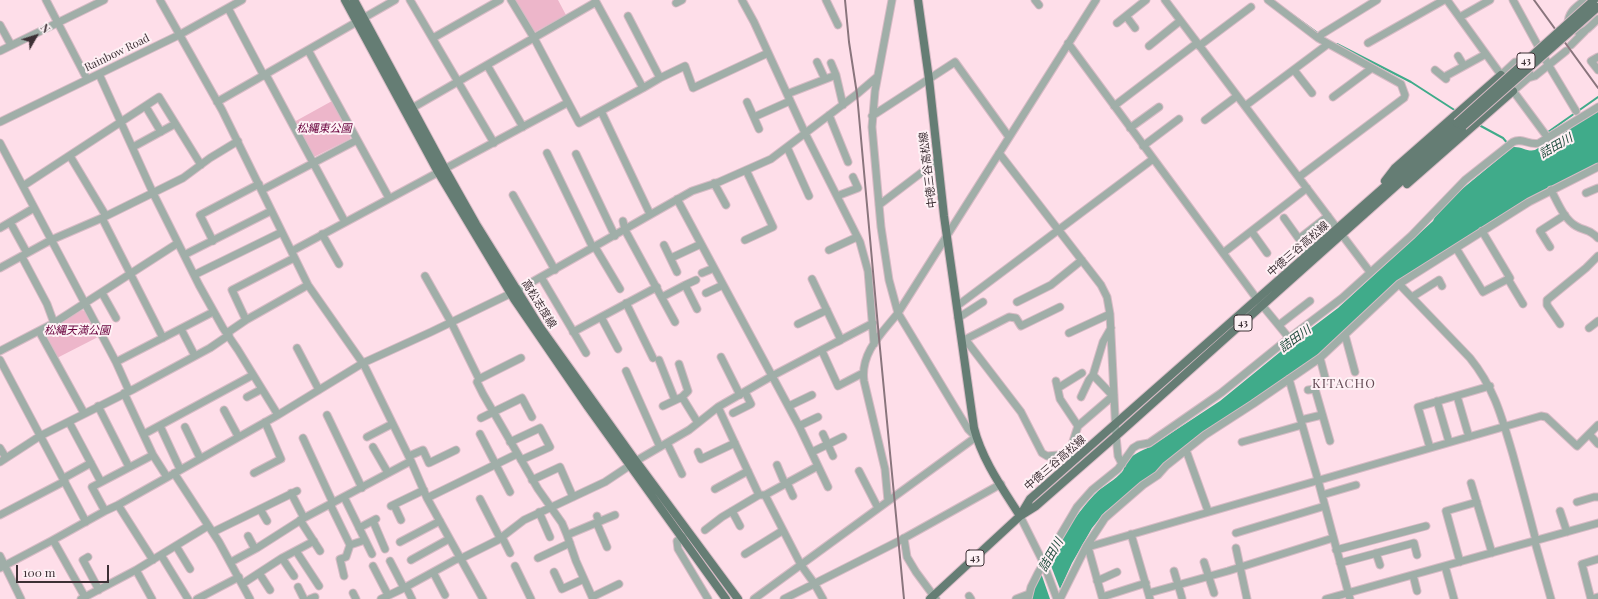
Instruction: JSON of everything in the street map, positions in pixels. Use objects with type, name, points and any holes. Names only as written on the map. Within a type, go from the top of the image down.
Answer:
[{"type":"main road","name":"高松志度線","points":[[345,0],[360,20],[442,170],[554,359],[738,599]]},
{"type":"main road","name":"高松志度線","points":[[354,0],[360,20]]},
{"type":"main road","name":"中徳三谷高松線","points":[[918,0],[958,318],[963,340],[976,437],[989,465],[1020,516]]},
{"type":"main road","name":"中徳三谷高松線","points":[[1020,516],[1030,499],[1340,232],[1384,198],[1460,124],[1594,0]]},
{"type":"main road","name":"中徳三谷高松線","points":[[1020,516],[1036,506],[1116,436],[1309,253],[1340,232],[1373,196],[1598,7]]},
{"type":"main road","points":[[1373,196],[1395,168],[1501,75]]},
{"type":"main road","points":[[1384,198],[1398,191],[1415,178],[1513,91]]},
{"type":"main road","name":"高松志度線","points":[[634,464],[726,599]]},
{"type":"main road","name":"43","points":[[933,598],[1020,516]]},
{"type":"street","points":[[46,0],[87,79]]},
{"type":"street","points":[[0,51],[58,24],[102,0]]},
{"type":"street","points":[[160,0],[238,141],[308,285],[363,362],[428,498],[483,599]]},
{"type":"street","name":"Rainbow Road","points":[[0,122],[179,35],[228,5],[242,0]]},
{"type":"street","points":[[410,0],[494,143]]},
{"type":"street","points":[[432,38],[500,0]]},
{"type":"street","points":[[511,0],[534,38],[579,123],[684,66],[694,88],[768,53]]},
{"type":"street","points":[[742,0],[858,237],[867,266],[874,344]]},
{"type":"street","points":[[826,0],[838,25]]},
{"type":"street","points":[[754,599],[976,437],[968,430],[898,313],[889,280],[880,227],[872,116],[877,77],[892,0]]},
{"type":"street","points":[[888,501],[885,469],[863,373],[866,359],[874,344],[898,313],[1096,0]]},
{"type":"street","points":[[1117,23],[1146,0]]},
{"type":"street","points":[[1165,0],[1370,272]]},
{"type":"street","points":[[1268,0],[1318,38],[1401,84],[1405,95],[1404,98],[1299,177]]},
{"type":"street","points":[[1318,38],[1377,0]]},
{"type":"street","points":[[1368,43],[1446,0],[1548,138]]},
{"type":"street","points":[[1460,17],[1490,0]]},
{"type":"street","points":[[1513,0],[1549,66],[1576,111]]},
{"type":"street","points":[[1585,0],[1571,12],[1568,18],[1568,24],[1576,32],[1580,33],[1585,31]]},
{"type":"street","points":[[217,102],[265,76],[391,1]]},
{"type":"street","points":[[409,110],[597,1],[643,88]]},
{"type":"street","points":[[228,5],[345,222]]},
{"type":"street","points":[[1114,106],[1251,7]]},
{"type":"street","points":[[628,16],[660,78]]},
{"type":"street","points":[[1126,16],[1135,28]]},
{"type":"street","points":[[1513,91],[1528,78],[1535,76],[1549,66],[1598,19]]},
{"type":"street","points":[[1149,46],[1180,21]]},
{"type":"street","points":[[0,25],[11,45]]},
{"type":"street","points":[[1068,43],[1152,159],[1259,302],[1289,338]]},
{"type":"street","points":[[1245,106],[1328,44]]},
{"type":"street","points":[[308,50],[389,198]]},
{"type":"street","points":[[1435,70],[1446,79],[1464,66],[1486,54]]},
{"type":"street","points":[[1458,56],[1464,66]]},
{"type":"street","points":[[1598,57],[1591,61],[1598,70]]},
{"type":"street","points":[[818,62],[825,79]]},
{"type":"street","points":[[872,116],[955,62],[1009,138]]},
{"type":"street","points":[[1501,75],[1515,62],[1518,62],[1530,74],[1528,78]]},
{"type":"street","points":[[831,63],[836,75],[843,105]]},
{"type":"street","points":[[487,65],[523,127]]},
{"type":"street","points":[[1333,97],[1372,68]]},
{"type":"street","points":[[1294,70],[1312,93]]},
{"type":"street","points":[[99,74],[153,193],[213,312],[278,415]]},
{"type":"street","points":[[754,117],[789,97],[836,75]]},
{"type":"street","points":[[2,566],[118,505],[238,436],[278,415],[363,362],[514,292],[594,248],[650,214],[692,191],[771,159],[843,105],[877,77]]},
{"type":"street","points":[[1206,120],[1237,96]]},
{"type":"street","points":[[23,186],[146,107],[159,97],[200,165]]},
{"type":"street","points":[[747,102],[758,129]]},
{"type":"street","points":[[246,320],[232,290],[293,254],[322,234],[568,103]]},
{"type":"street","points":[[146,107],[161,132]]},
{"type":"street","points":[[1130,128],[1158,107]]},
{"type":"street","points":[[1016,599],[1029,596],[1044,564],[1077,507],[1092,490],[1122,464],[1126,456],[1133,448],[1138,445],[1149,443],[1221,393],[1289,338],[1334,305],[1412,234],[1465,180],[1513,142],[1520,140],[1535,144],[1548,138],[1598,107]]},
{"type":"street","points":[[601,112],[650,214]]},
{"type":"street","points":[[829,115],[848,162]]},
{"type":"street","points":[[1143,146],[1179,119]]},
{"type":"street","points":[[132,147],[175,124]]},
{"type":"street","points":[[213,241],[200,215],[313,163],[357,140]]},
{"type":"street","points":[[0,268],[51,240],[104,217],[183,178],[200,165],[238,141]]},
{"type":"street","points":[[0,143],[116,362],[126,392],[144,434],[167,477]]},
{"type":"street","points":[[787,147],[809,196]]},
{"type":"street","points":[[547,153],[594,248],[620,289]]},
{"type":"street","points":[[999,153],[1082,260],[1107,296],[1111,328],[1115,425],[1118,456],[1122,464]]},
{"type":"street","points":[[576,154],[615,236]]},
{"type":"street","points":[[70,156],[104,217],[164,338]]},
{"type":"street","points":[[957,306],[1152,159]]},
{"type":"street","points":[[879,205],[938,160]]},
{"type":"street","points":[[1059,598],[1094,532],[1111,511],[1143,485],[1152,480],[1166,466],[1205,435],[1320,358],[1399,284],[1482,231],[1551,190],[1598,166]]},
{"type":"street","points":[[745,240],[773,227],[746,170]]},
{"type":"street","points":[[837,196],[858,188],[854,177]]},
{"type":"street","points":[[714,183],[726,205]]},
{"type":"street","points":[[1223,253],[1252,232],[1262,221],[1307,188]]},
{"type":"street","points":[[1586,193],[1598,188]]},
{"type":"street","points":[[1551,190],[1567,219],[1577,226],[1591,231],[1598,238]]},
{"type":"street","points":[[513,196],[555,270]]},
{"type":"street","points":[[677,199],[789,406],[828,487]]},
{"type":"street","points":[[0,228],[34,208]]},
{"type":"street","points":[[184,255],[271,211]]},
{"type":"street","points":[[1550,246],[1540,231],[1565,215]]},
{"type":"street","points":[[1300,238],[1328,216]]},
{"type":"street","points":[[1284,218],[1300,238],[1309,253]]},
{"type":"street","points":[[623,221],[625,230],[662,296],[674,322]]},
{"type":"street","points":[[10,222],[54,323]]},
{"type":"street","points":[[1482,231],[1510,278],[1508,279],[1523,304]]},
{"type":"street","points":[[194,275],[282,232]]},
{"type":"street","points":[[1252,232],[1267,253]]},
{"type":"street","points":[[322,234],[339,264]]},
{"type":"street","points":[[829,250],[858,237]]},
{"type":"street","points":[[0,351],[54,323],[178,243]]},
{"type":"street","points":[[671,258],[701,244]]},
{"type":"street","points":[[664,245],[677,272]]},
{"type":"street","points":[[1456,248],[1483,292],[1508,279]]},
{"type":"street","points":[[1560,324],[1547,306],[1547,300],[1586,268],[1598,256]]},
{"type":"street","points":[[1017,302],[1051,284],[1082,260]]},
{"type":"street","points":[[702,273],[714,268]]},
{"type":"street","points":[[425,276],[451,322],[479,379],[477,382],[480,388],[532,480],[550,508],[562,523],[593,598],[619,584]]},
{"type":"street","points":[[541,277],[586,353]]},
{"type":"street","points":[[812,279],[841,340]]},
{"type":"street","points":[[662,296],[696,280]]},
{"type":"street","points":[[1412,296],[1439,281]]},
{"type":"street","points":[[1399,284],[1470,358],[1490,386],[1504,426],[1551,599]]},
{"type":"street","points":[[0,448],[3,460],[40,436],[195,356],[246,320],[308,285]]},
{"type":"street","points":[[685,285],[697,309]]},
{"type":"street","points":[[706,293],[723,285]]},
{"type":"street","points":[[573,332],[657,287]]},
{"type":"street","points":[[102,293],[116,318]]},
{"type":"street","points":[[1279,325],[1310,301]]},
{"type":"street","points":[[958,318],[983,302]]},
{"type":"street","points":[[626,303],[656,359],[675,400]]},
{"type":"street","points":[[1060,307],[1021,326],[1016,318],[1009,317],[963,340],[1021,412],[1042,453],[1047,456],[1069,454]]},
{"type":"street","points":[[798,324],[827,310]]},
{"type":"street","points":[[116,362],[213,312]]},
{"type":"street","points":[[1069,333],[1110,314]]},
{"type":"street","points":[[601,317],[618,349]]},
{"type":"street","points":[[1589,328],[1598,321]]},
{"type":"street","points":[[373,566],[385,597],[405,588],[433,572],[501,538],[524,520],[539,512],[605,482],[698,423],[718,407],[772,376],[873,323]]},
{"type":"street","points":[[1081,397],[1093,375],[1103,342],[1111,328]]},
{"type":"street","points":[[181,329],[195,356]]},
{"type":"street","points":[[39,331],[84,413]]},
{"type":"street","points":[[1345,334],[1356,372]]},
{"type":"street","points":[[805,359],[841,340]]},
{"type":"street","points":[[296,348],[319,390]]},
{"type":"street","points":[[822,351],[838,386],[863,373]]},
{"type":"street","points":[[721,357],[750,404],[733,413]]},
{"type":"street","points":[[479,379],[521,358]]},
{"type":"street","points":[[1320,358],[1326,381]]},
{"type":"street","points":[[0,360],[86,522]]},
{"type":"street","points":[[663,406],[682,397],[688,391],[679,364]]},
{"type":"street","points":[[626,371],[660,447]]},
{"type":"street","points":[[1078,426],[1060,399],[1057,385],[1082,373]]},
{"type":"street","points":[[144,434],[253,375]]},
{"type":"street","points":[[1093,375],[1114,396]]},
{"type":"street","points":[[1289,379],[1349,596]]},
{"type":"street","points":[[1430,448],[1418,407],[1490,386]]},
{"type":"street","points":[[247,397],[262,389]]},
{"type":"street","points":[[1308,390],[1315,389],[1330,441]]},
{"type":"street","points":[[789,406],[812,395]]},
{"type":"street","points":[[1072,463],[1069,454],[1078,426],[1114,396]]},
{"type":"street","points":[[1457,396],[1469,437]]},
{"type":"street","points":[[682,397],[698,423]]},
{"type":"street","points":[[481,418],[522,398],[532,417]]},
{"type":"street","points":[[1437,402],[1449,442]]},
{"type":"street","points":[[98,406],[130,467]]},
{"type":"street","points":[[718,407],[748,471],[801,565],[823,599]]},
{"type":"street","points":[[224,410],[238,436]]},
{"type":"street","points":[[327,415],[362,488]]},
{"type":"street","points":[[1242,442],[1322,415]]},
{"type":"street","points":[[1087,547],[1541,416],[1546,416],[1576,446],[1598,426]]},
{"type":"street","points":[[799,426],[818,418]]},
{"type":"street","points":[[69,422],[101,482]]},
{"type":"street","points":[[254,473],[281,459],[265,422]]},
{"type":"street","points":[[367,437],[392,424]]},
{"type":"street","points":[[160,426],[177,471],[210,529],[231,562],[250,599]]},
{"type":"street","points":[[185,427],[200,458]]},
{"type":"street","points":[[428,498],[496,464],[550,447],[540,428],[510,442]]},
{"type":"street","points":[[480,434],[510,492]]},
{"type":"street","points":[[823,434],[833,456]]},
{"type":"street","points":[[1589,434],[1598,444]]},
{"type":"street","points":[[812,452],[843,437]]},
{"type":"street","points":[[303,438],[350,545],[346,557],[340,560],[344,576]]},
{"type":"street","points":[[667,443],[682,474]]},
{"type":"street","points":[[698,452],[702,459],[735,443]]},
{"type":"street","points":[[373,447],[388,473]]},
{"type":"street","points":[[231,562],[256,550],[302,519],[388,473],[423,450],[429,462],[455,449]]},
{"type":"street","points":[[1186,450],[1208,511]]},
{"type":"street","points":[[105,511],[92,487],[154,455]]},
{"type":"street","points":[[0,515],[64,480],[91,463]]},
{"type":"street","points":[[777,465],[793,496]]},
{"type":"street","points":[[705,530],[732,511],[818,466]]},
{"type":"street","points":[[532,480],[560,468],[573,497]]},
{"type":"street","points":[[715,489],[748,471]]},
{"type":"street","points":[[859,471],[878,508]]},
{"type":"street","points":[[1471,483],[1492,553]]},
{"type":"street","points":[[784,599],[904,538],[1001,484]]},
{"type":"street","points":[[1322,495],[1356,485]]},
{"type":"street","points":[[401,520],[392,506],[424,490]]},
{"type":"street","points":[[53,540],[83,598],[136,570],[176,546],[210,529],[260,509],[294,492],[302,519],[320,551]]},
{"type":"street","points":[[344,497],[359,528],[371,552],[384,546],[374,520],[359,528]]},
{"type":"street","points":[[1577,502],[1598,497]]},
{"type":"street","points":[[480,499],[510,553]]},
{"type":"street","points":[[1460,562],[1446,511],[1476,502]]},
{"type":"street","points":[[118,505],[153,560]]},
{"type":"street","points":[[1236,533],[1325,506]]},
{"type":"street","points":[[260,509],[267,521]]},
{"type":"street","points":[[732,511],[740,526]]},
{"type":"street","points":[[1560,511],[1567,532]]},
{"type":"street","points":[[539,512],[550,537]]},
{"type":"street","points":[[567,535],[598,519],[615,515]]},
{"type":"street","points":[[1020,516],[1059,598]]},
{"type":"street","points":[[598,519],[598,526],[607,547]]},
{"type":"street","points":[[400,542],[440,521]]},
{"type":"street","points":[[1326,599],[1349,596],[1412,574],[1598,523]]},
{"type":"street","points":[[1336,550],[1426,526]]},
{"type":"street","points":[[745,554],[782,530]]},
{"type":"street","points":[[1131,534],[1150,596],[1178,585],[1209,577],[1333,538]]},
{"type":"street","points":[[248,536],[256,550]]},
{"type":"street","points":[[683,537],[677,541],[678,549],[708,599]]},
{"type":"street","points":[[904,538],[907,556],[933,598]]},
{"type":"street","points":[[410,560],[449,539]]},
{"type":"street","points":[[350,545],[365,540]]},
{"type":"street","points":[[199,599],[259,573],[282,558],[314,542]]},
{"type":"street","points":[[538,558],[570,543]]},
{"type":"street","points":[[1340,562],[1414,543],[1418,555]]},
{"type":"street","points":[[176,546],[190,569]]},
{"type":"street","points":[[1087,547],[1102,598],[1146,583]]},
{"type":"street","points":[[1236,548],[1247,599]]},
{"type":"street","points":[[296,551],[319,586]]},
{"type":"street","points":[[1376,553],[1380,565]]},
{"type":"street","points":[[161,554],[188,599]]},
{"type":"street","points":[[0,556],[2,566],[21,599]]},
{"type":"street","points":[[88,557],[83,560],[99,590]]},
{"type":"street","points":[[282,558],[294,576]]},
{"type":"street","points":[[1598,559],[1582,564],[1591,599],[1598,597]]},
{"type":"street","points":[[390,561],[412,599]]},
{"type":"street","points":[[1204,562],[1214,593]]},
{"type":"street","points":[[515,566],[530,599]]},
{"type":"street","points":[[1445,566],[1454,599]]},
{"type":"street","points":[[136,570],[152,599]]},
{"type":"street","points":[[1174,571],[1182,598]]},
{"type":"street","points":[[433,572],[445,595]]},
{"type":"street","points":[[554,572],[562,589],[584,579]]},
{"type":"street","points":[[1097,580],[1117,572]]},
{"type":"street","points":[[259,573],[270,590]]},
{"type":"street","points":[[1412,574],[1417,591]]},
{"type":"street","points":[[298,587],[304,599]]},
{"type":"green space","points":[[514,0],[558,0],[566,15],[535,32],[532,32]]},
{"type":"green space","name":"松縄東公園","points":[[332,101],[351,135],[350,139],[316,156],[313,156],[294,122]]},
{"type":"green space","name":"松縄天満公園","points":[[82,310],[85,311],[98,337],[57,358],[44,334],[45,330]]},
{"type":"water","name":"詰田川","points":[[1598,111],[1598,163],[1526,202],[1395,285],[1318,356],[1137,487],[1105,512],[1092,528],[1072,563],[1057,599],[1031,599],[1040,574],[1058,542],[1080,512],[1098,491],[1122,472],[1125,464],[1130,458],[1150,447],[1220,401],[1285,348],[1338,308],[1433,221],[1439,208],[1513,147],[1535,150]]},
{"type":"pier","points":[[1048,558],[1060,589],[1057,599],[1050,599],[1041,573]]},
{"type":"waterway","points":[[1290,13],[1319,34]]},
{"type":"waterway","points":[[1337,44],[1411,82],[1456,111]]},
{"type":"waterway","points":[[1548,132],[1598,97]]},
{"type":"waterway","points":[[1479,125],[1503,138],[1514,151]]},
{"type":"railway","points":[[845,0],[849,42],[857,94],[904,599]]},
{"type":"railway","points":[[1534,0],[1598,88]]},
{"type":"district","name":"KITACHO","points":[[1344,384]]}]
